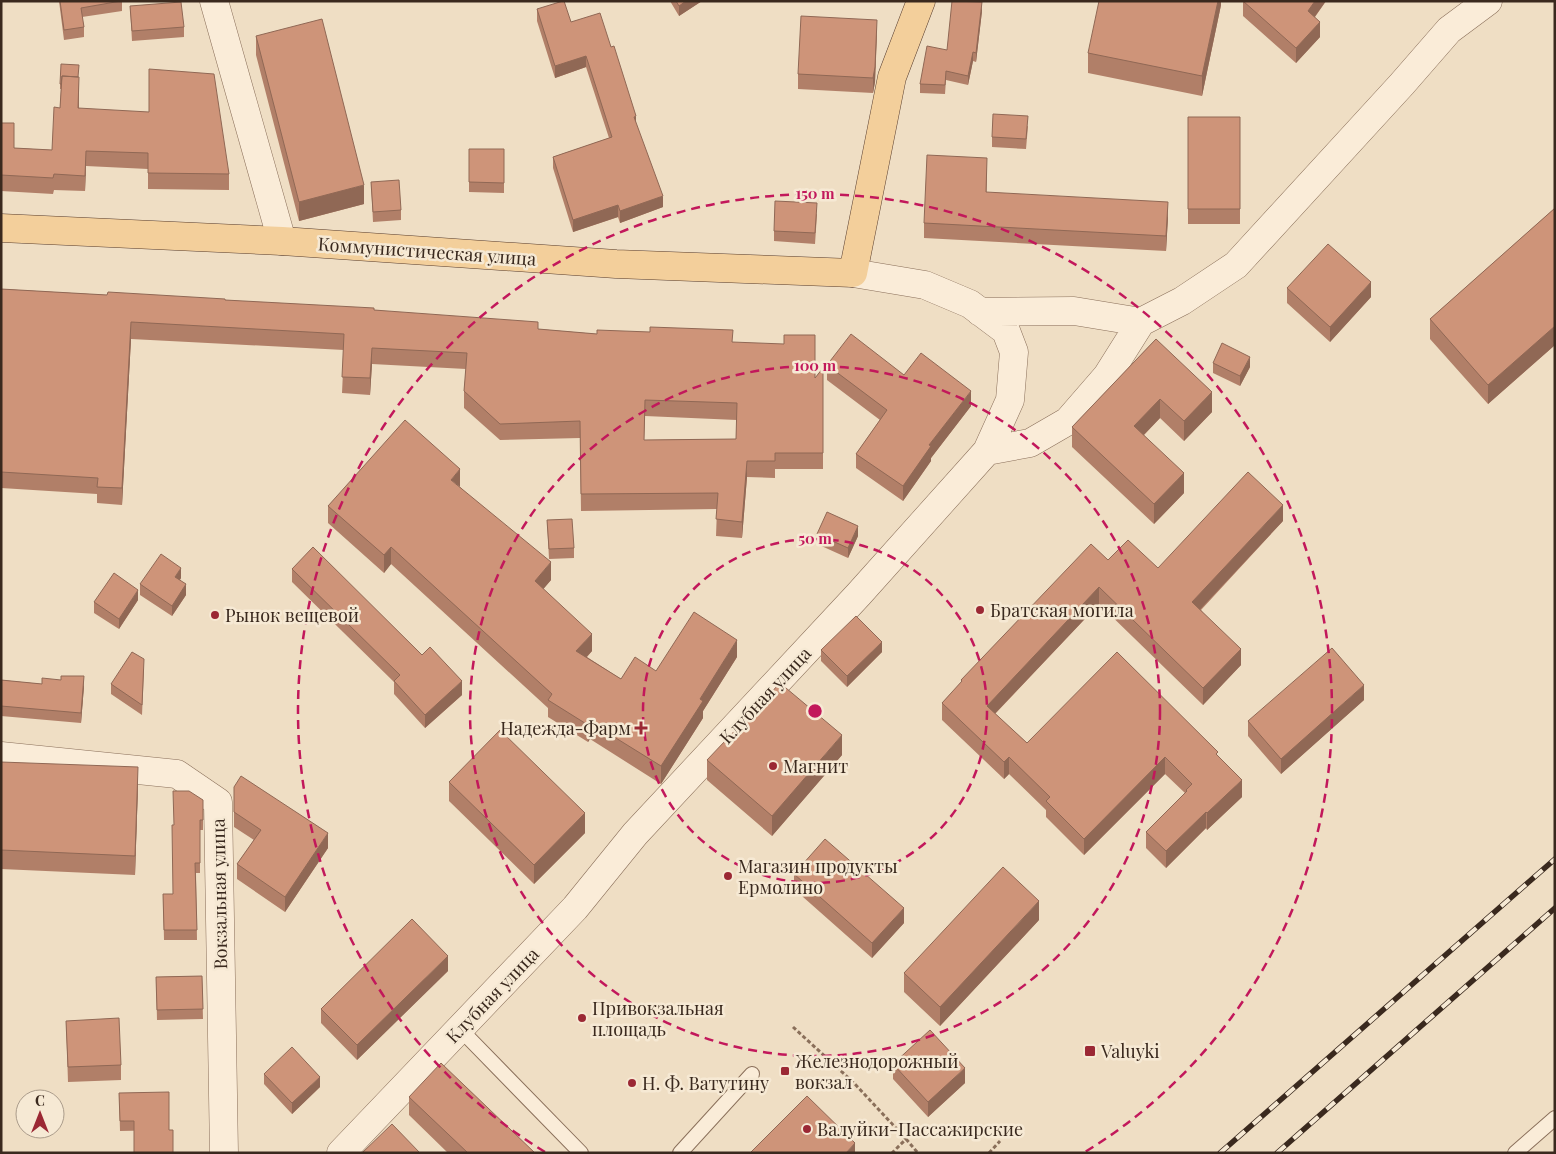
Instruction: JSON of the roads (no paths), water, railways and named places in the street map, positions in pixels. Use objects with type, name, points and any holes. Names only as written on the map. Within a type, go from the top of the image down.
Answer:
[{"type":"main road","points":[[853,273],[892,77],[922,1]]},
{"type":"main road","name":"Коммунистическая улица","points":[[1,228],[282,241],[616,264],[853,273]]},
{"type":"street","points":[[214,1],[282,241]]},
{"type":"street","points":[[987,451],[1030,443],[1068,421],[1107,376],[1141,322],[1182,301],[1236,265],[1449,30],[1488,1]]},
{"type":"street","name":"Клубная улица","points":[[341,1153],[575,908],[635,834],[859,594],[987,451],[1010,400],[1014,352],[1006,331],[970,304],[924,285],[853,273]]},
{"type":"street","points":[[980,312],[1074,311],[1141,322]]},
{"type":"street","name":"Вокзальная улица","points":[[1,756],[177,774],[218,802],[224,1153]]},
{"type":"lane","points":[[460,1029],[581,1153]]},
{"type":"lane","points":[[680,1153],[752,1074]]},
{"type":"lane","points":[[1515,1153],[1555,1118]]},
{"type":"railway","points":[[1220,1153],[1555,859]]},
{"type":"railway","points":[[1277,1153],[1555,908]]},
{"type":"place","name":"Братская могила","points":[[980,610]]},
{"type":"place","name":"Рынок вещевой","points":[[215,615]]},
{"type":"place","name":"Надежда-Фарм","points":[[641,728]]},
{"type":"place","name":"Магнит","points":[[773,766]]},
{"type":"place","name":"Магазин продукты Ермолино","points":[[728,876]]},
{"type":"place","name":"Привокзальная площадь","points":[[582,1018]]},
{"type":"place","name":"Valuyki","points":[[1090,1051]]},
{"type":"place","name":"Железнодорожный вокзал","points":[[785,1071]]},
{"type":"place","name":"Н. Ф. Ватутину","points":[[632,1083]]},
{"type":"place","name":"Валуйки-Пассажирские","points":[[807,1129]]}]
